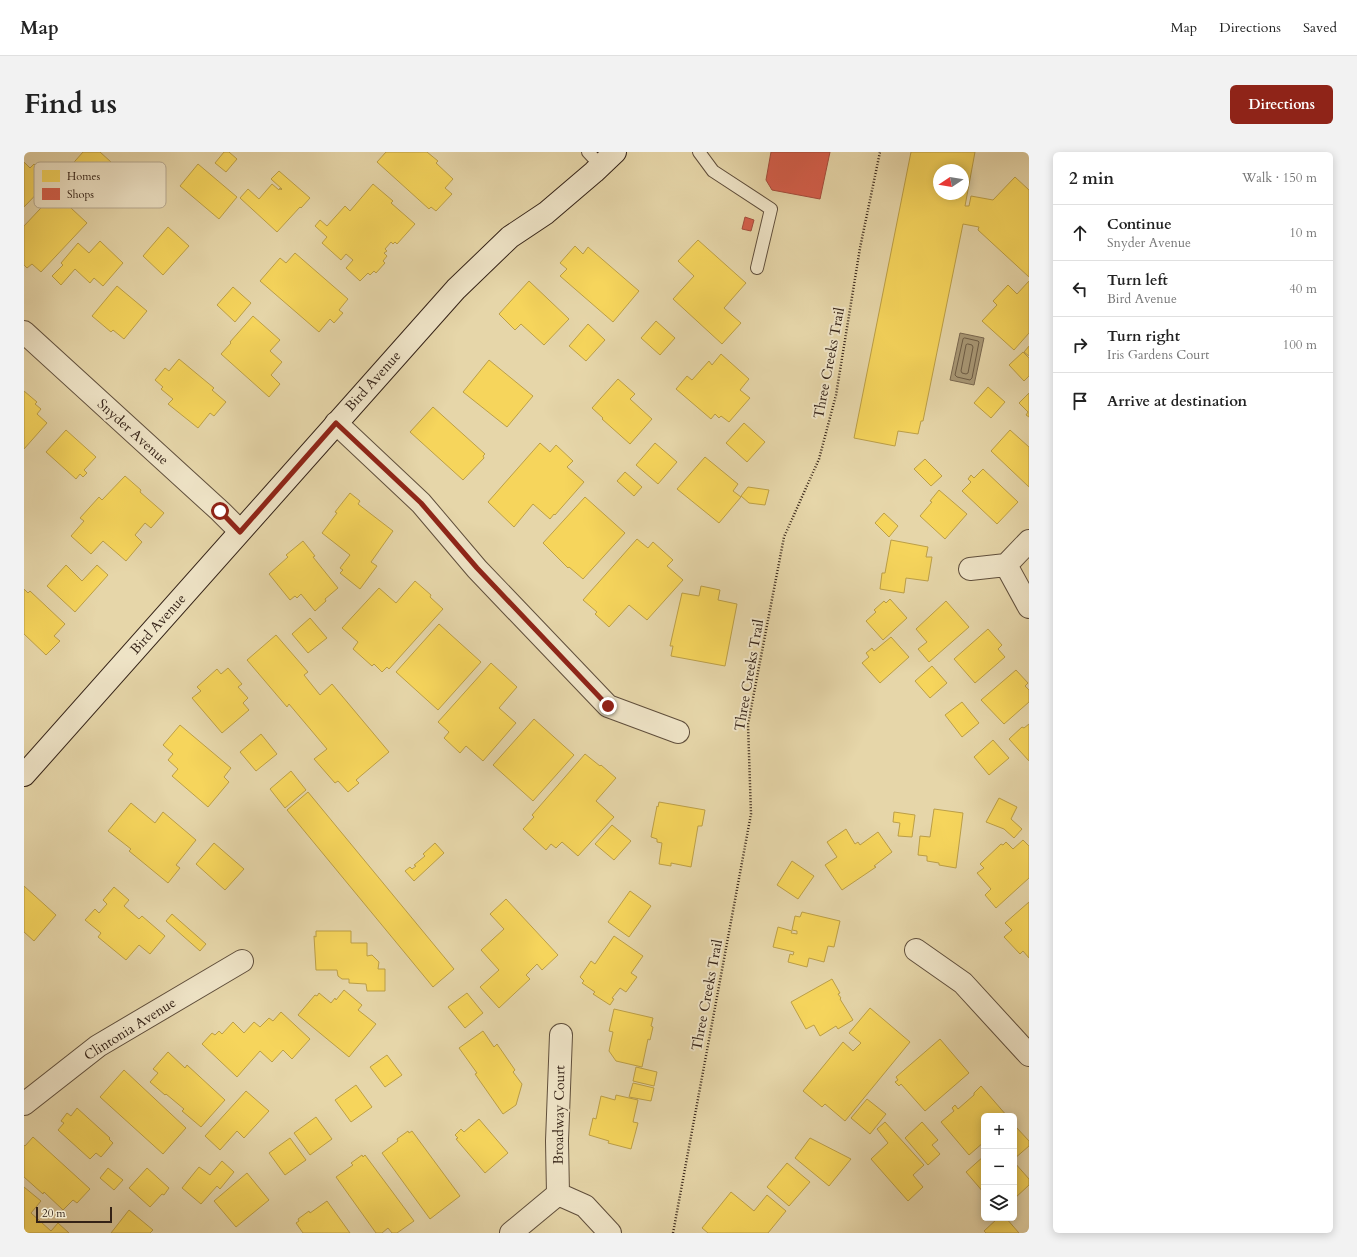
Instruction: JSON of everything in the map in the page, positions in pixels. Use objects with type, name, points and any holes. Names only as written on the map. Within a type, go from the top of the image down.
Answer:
[{"type":"street","name":"Bird Avenue","points":[[24,775],[456,289],[510,237],[546,213],[601,157]]},
{"type":"street","name":"Snyder Avenue","points":[[24,332],[220,511],[240,532]]},
{"type":"street","points":[[336,423],[421,503],[477,568],[608,706],[678,732]]},
{"type":"street","points":[[970,569],[1006,565],[1029,541]]},
{"type":"street","points":[[1006,565],[1029,607]]},
{"type":"street","points":[[916,950],[963,983],[1029,1055]]},
{"type":"street","name":"Clintonia Avenue","points":[[24,1104],[98,1046],[242,960]]},
{"type":"street","name":"Broadway Court","points":[[558,1194],[557,1141],[561,1035]]},
{"type":"street","points":[[511,1233],[558,1194],[585,1206],[610,1233]]},
{"type":"lane","points":[[699,152],[713,171],[771,209],[757,268]]},
{"type":"path","name":"Three Creeks Trail","points":[[673,1233],[751,814],[748,724],[784,537],[819,459],[836,395],[860,248],[880,152]]},
{"type":"water","points":[[960,333],[984,338],[974,385],[950,380]]},
{"type":"building: Homes","points":[[83,152],[100,152],[111,162],[74,162]]},
{"type":"building: Homes","points":[[224,152],[229,152],[237,159],[226,172],[215,163]]},
{"type":"building: Homes","points":[[386,152],[427,152],[438,161],[436,163],[453,179],[445,188],[452,194],[436,211],[431,207],[429,209],[377,162]]},
{"type":"building: Homes","points":[[911,152],[975,152],[969,184],[969,164],[933,164],[933,200],[966,200],[965,206],[969,206],[971,196],[993,200],[1015,177],[1029,190],[1029,277],[978,230],[979,227],[963,224],[923,421],[921,421],[918,434],[898,431],[895,446],[854,438]]},
{"type":"building: Homes","points":[[24,162],[30,168],[34,164],[34,197],[24,207]]},
{"type":"building: Homes","points":[[198,164],[237,197],[219,219],[180,186]]},
{"type":"building: Homes","points":[[279,171],[310,198],[277,232],[240,198],[248,189],[259,199],[272,184],[281,190],[282,189],[271,179]]},
{"type":"building: Homes","points":[[373,184],[393,201],[391,203],[415,224],[397,244],[395,242],[393,244],[391,242],[385,249],[387,251],[384,253],[387,256],[383,261],[385,263],[376,273],[374,271],[370,275],[368,273],[360,281],[346,268],[353,260],[346,254],[341,260],[322,243],[327,237],[315,226],[320,220],[327,226],[345,206],[350,211]]},
{"type":"building: Homes","points":[[41,208],[71,208],[87,223],[41,272],[32,264],[27,268],[24,265],[24,226]]},
{"type":"building: Homes","points":[[168,227],[189,246],[163,275],[143,256]]},
{"type":"building: Homes","points":[[698,240],[746,283],[724,308],[741,323],[722,344],[673,299],[694,276],[678,261]]},
{"type":"building: Homes","points":[[100,241],[123,263],[103,286],[94,278],[90,283],[75,269],[61,285],[52,276],[63,265],[61,263],[78,243],[89,253]]},
{"type":"building: Homes","points":[[575,246],[583,254],[588,247],[639,291],[613,322],[560,276],[567,269],[560,263]]},
{"type":"building: Homes","points":[[295,253],[348,299],[339,310],[343,313],[334,323],[330,319],[319,332],[260,281],[280,258],[286,263]]},
{"type":"building: Homes","points":[[529,281],[569,319],[544,345],[521,324],[515,330],[499,314]]},
{"type":"building: Homes","points":[[1029,281],[1029,333],[1014,350],[982,321],[997,305],[993,301],[1008,285],[1017,294]]},
{"type":"building: Homes","points":[[117,286],[147,311],[124,339],[113,330],[111,332],[92,316]]},
{"type":"building: Homes","points":[[233,287],[251,303],[235,322],[217,305]]},
{"type":"building: Homes","points":[[253,316],[280,340],[270,351],[282,362],[271,375],[280,384],[269,397],[221,354]]},
{"type":"building: Homes","points":[[656,321],[675,338],[660,355],[641,338]]},
{"type":"building: Homes","points":[[588,324],[605,340],[586,361],[569,346]]},
{"type":"building: Homes","points":[[1029,346],[1029,356],[1024,352]]},
{"type":"building: Homes","points":[[1023,352],[1029,358],[1029,376],[1024,381],[1009,365]]},
{"type":"building: Homes","points":[[721,354],[749,379],[740,390],[750,398],[729,422],[721,416],[719,418],[715,414],[711,419],[676,389],[687,376],[692,380],[709,361],[712,365]]},
{"type":"building: Homes","points":[[179,359],[214,388],[212,390],[226,402],[214,416],[210,413],[198,428],[168,404],[173,399],[161,389],[163,387],[155,380],[165,368],[169,371]]},
{"type":"building: Homes","points":[[489,360],[533,396],[507,427],[463,392]]},
{"type":"building: Homes","points":[[618,379],[635,394],[630,399],[652,419],[630,444],[592,408]]},
{"type":"building: Homes","points":[[988,387],[1005,402],[991,418],[974,403]]},
{"type":"building: Homes","points":[[24,391],[37,402],[35,404],[41,409],[37,414],[47,423],[24,449]]},
{"type":"building: Homes","points":[[1029,393],[1029,417],[1026,415],[1028,412],[1019,403]]},
{"type":"building: Homes","points":[[433,407],[485,454],[483,456],[484,458],[463,480],[410,432]]},
{"type":"building: Homes","points":[[744,423],[765,442],[747,462],[726,443]]},
{"type":"building: Homes","points":[[66,430],[96,457],[84,470],[87,473],[83,477],[80,474],[76,479],[46,452]]},
{"type":"building: Homes","points":[[1010,430],[1029,447],[1029,487],[991,451]]},
{"type":"building: Homes","points":[[540,443],[550,452],[556,445],[573,461],[567,467],[584,482],[550,519],[533,504],[514,527],[488,502]]},
{"type":"building: Homes","points":[[655,443],[677,462],[658,484],[636,465]]},
{"type":"building: Homes","points":[[705,457],[738,484],[733,491],[741,497],[719,523],[677,489]]},
{"type":"building: Homes","points":[[925,459],[942,476],[931,486],[914,469]]},
{"type":"building: Homes","points":[[983,469],[1018,502],[997,524],[962,491],[971,482],[968,479],[971,475],[974,478]]},
{"type":"building: Homes","points":[[625,472],[642,487],[634,496],[617,481]]},
{"type":"building: Homes","points":[[125,476],[141,490],[140,492],[164,513],[151,528],[145,523],[135,535],[142,542],[126,561],[103,541],[91,554],[71,536],[84,521],[80,518],[99,497],[102,500]]},
{"type":"building: Homes","points":[[748,487],[769,490],[765,505],[749,503],[741,496]]},
{"type":"building: Homes","points":[[939,490],[967,514],[945,539],[920,516],[932,502],[930,501]]},
{"type":"building: Homes","points":[[350,493],[360,501],[358,504],[393,531],[371,562],[377,566],[360,589],[340,573],[343,570],[340,568],[350,555],[322,533],[337,513],[335,512]]},
{"type":"building: Homes","points":[[585,497],[625,533],[583,579],[569,567],[568,568],[543,543]]},
{"type":"building: Homes","points":[[884,513],[898,526],[889,537],[875,523]]},
{"type":"building: Homes","points":[[637,539],[648,548],[653,542],[673,560],[667,566],[683,580],[647,620],[629,605],[609,627],[595,614],[597,612],[583,600]]},
{"type":"building: Homes","points":[[891,540],[928,547],[926,557],[932,557],[928,581],[906,578],[904,593],[880,589],[882,573],[885,573]]},
{"type":"building: Homes","points":[[303,541],[315,556],[313,557],[338,588],[325,599],[326,601],[315,611],[301,594],[297,598],[295,596],[290,600],[269,574],[288,557],[286,555]]},
{"type":"building: Homes","points":[[66,565],[82,581],[97,565],[108,575],[75,612],[47,586]]},
{"type":"building: Homes","points":[[415,581],[431,595],[430,597],[443,609],[389,669],[387,667],[382,672],[374,664],[372,666],[353,649],[358,642],[342,628],[379,588],[396,603]]},
{"type":"building: Homes","points":[[701,586],[720,590],[718,600],[737,604],[725,666],[671,656],[673,646],[670,646],[682,593],[699,596]]},
{"type":"building: Homes","points":[[24,589],[28,593],[30,591],[65,624],[54,636],[60,641],[46,655],[24,634]]},
{"type":"building: Homes","points":[[890,599],[907,618],[883,640],[866,621],[876,612],[874,610],[884,601],[886,603]]},
{"type":"building: Homes","points":[[946,601],[969,627],[929,662],[918,649],[927,642],[916,629]]},
{"type":"building: Homes","points":[[310,618],[327,638],[308,653],[292,634]]},
{"type":"building: Homes","points":[[439,624],[481,662],[438,710],[396,672]]},
{"type":"building: Homes","points":[[988,629],[1002,645],[998,649],[1005,657],[975,683],[954,659]]},
{"type":"building: Homes","points":[[276,635],[308,672],[304,675],[320,695],[332,684],[389,752],[356,780],[359,783],[348,792],[338,781],[335,783],[314,759],[327,749],[289,704],[287,707],[247,660]]},
{"type":"building: Homes","points":[[891,637],[909,657],[880,683],[862,663],[869,657],[866,653],[872,648],[874,651]]},
{"type":"building: Homes","points":[[491,663],[517,687],[499,708],[516,723],[483,761],[466,746],[460,753],[444,738],[449,732],[438,722]]},
{"type":"building: Homes","points":[[932,666],[947,683],[930,698],[915,681]]},
{"type":"building: Homes","points":[[228,668],[242,684],[238,687],[248,698],[243,703],[249,710],[222,733],[192,698],[201,691],[197,687],[217,669],[221,674]]},
{"type":"building: Homes","points":[[1016,670],[1028,683],[1025,686],[1029,690],[1029,702],[1004,724],[981,700]]},
{"type":"building: Homes","points":[[962,702],[979,723],[962,737],[945,715]]},
{"type":"building: Homes","points":[[534,719],[574,755],[533,801],[493,765]]},
{"type":"building: Homes","points":[[1029,724],[1029,761],[1009,739],[1022,727],[1024,728]]},
{"type":"building: Homes","points":[[180,725],[231,768],[224,777],[229,782],[208,807],[172,776],[178,769],[168,760],[173,754],[163,745]]},
{"type":"building: Homes","points":[[261,734],[277,754],[256,771],[240,752]]},
{"type":"building: Homes","points":[[993,740],[1009,758],[989,775],[974,757]]},
{"type":"building: Homes","points":[[585,754],[616,778],[596,801],[614,817],[578,856],[562,842],[556,848],[551,844],[546,850],[523,829],[534,817],[532,815]]},
{"type":"building: Homes","points":[[291,771],[306,790],[285,808],[270,789]]},
{"type":"building: Homes","points":[[308,792],[454,969],[433,987],[287,810]]},
{"type":"building: Homes","points":[[999,798],[1017,807],[1011,819],[1022,829],[1014,838],[1004,829],[986,822]]},
{"type":"building: Homes","points":[[659,802],[705,810],[702,826],[698,826],[691,867],[671,863],[671,866],[659,864],[662,843],[657,842],[657,839],[651,837]]},
{"type":"building: Homes","points":[[131,803],[155,823],[163,812],[196,840],[176,865],[180,868],[168,883],[129,851],[131,849],[108,831]]},
{"type":"building: Homes","points":[[934,809],[963,813],[956,868],[927,861],[927,856],[918,855],[920,836],[930,837]]},
{"type":"building: Homes","points":[[894,812],[915,815],[912,837],[898,836],[900,823],[893,822]]},
{"type":"building: Homes","points":[[612,825],[631,841],[614,860],[595,844]]},
{"type":"building: Homes","points":[[846,829],[855,844],[858,842],[860,845],[878,832],[892,852],[874,866],[876,867],[842,890],[825,865],[837,857],[827,842]]},
{"type":"building: Homes","points":[[1023,840],[1029,846],[1029,878],[996,908],[985,895],[991,889],[977,873],[984,868],[980,864],[1001,844],[1003,845],[1006,842],[1013,849]]},
{"type":"building: Homes","points":[[214,843],[244,869],[225,890],[196,864]]},
{"type":"building: Homes","points":[[435,843],[444,853],[414,881],[405,871],[410,867],[412,869],[416,866],[414,865],[425,856],[423,854]]},
{"type":"building: Homes","points":[[792,861],[814,876],[798,899],[777,885]]},
{"type":"building: Homes","points":[[24,886],[56,915],[34,941],[24,932]]},
{"type":"building: Homes","points":[[114,887],[129,900],[124,906],[139,919],[142,916],[165,936],[150,954],[139,945],[126,960],[98,937],[101,933],[85,920],[95,909],[99,913],[107,904],[103,900]]},
{"type":"building: Homes","points":[[630,891],[651,906],[629,937],[608,922]]},
{"type":"building: Homes","points":[[506,899],[558,955],[542,970],[537,964],[526,975],[530,979],[499,1008],[480,987],[499,970],[481,950],[504,929],[490,914]]},
{"type":"building: Homes","points":[[1029,902],[1029,958],[1023,951],[1020,954],[1004,937],[1012,930],[1005,923]]},
{"type":"building: Homes","points":[[802,912],[840,921],[834,947],[828,946],[824,962],[809,958],[807,967],[788,962],[790,954],[793,955],[794,952],[773,947],[778,927],[797,934],[797,931],[792,930],[795,916],[800,917]]},
{"type":"building: Homes","points":[[172,914],[206,944],[200,951],[166,921]]},
{"type":"building: Homes","points":[[316,931],[351,931],[351,943],[367,943],[367,956],[372,955],[379,962],[378,969],[385,969],[385,991],[367,991],[366,984],[349,983],[349,979],[342,979],[338,976],[337,970],[316,970],[314,936],[316,937]]},
{"type":"building: Homes","points":[[614,936],[643,956],[631,973],[637,977],[626,992],[620,988],[612,998],[614,999],[610,1005],[593,994],[595,992],[582,983],[584,981],[580,977],[591,961],[595,964]]},
{"type":"building: Homes","points":[[832,979],[840,993],[838,994],[841,998],[840,999],[853,1020],[838,1029],[836,1026],[820,1036],[814,1025],[806,1029],[791,1002]]},
{"type":"building: Homes","points":[[344,990],[362,1005],[358,1010],[376,1024],[349,1057],[298,1015],[315,995],[317,996],[319,993],[331,1003],[335,998],[336,1000]]},
{"type":"building: Homes","points":[[467,993],[483,1013],[465,1028],[448,1007]]},
{"type":"building: Homes","points":[[870,1008],[910,1042],[845,1121],[825,1104],[822,1107],[803,1091],[843,1042],[853,1051],[861,1043],[849,1033]]},
{"type":"building: Homes","points":[[614,1009],[653,1018],[651,1026],[653,1027],[650,1040],[648,1039],[642,1067],[616,1061],[609,1051],[613,1032],[609,1031]]},
{"type":"building: Homes","points":[[281,1012],[310,1039],[292,1059],[283,1050],[272,1062],[260,1051],[237,1077],[202,1044],[212,1033],[215,1035],[219,1031],[222,1034],[233,1022],[244,1033],[254,1022],[260,1027],[269,1018],[273,1021]]},
{"type":"building: Homes","points":[[483,1031],[494,1047],[497,1044],[515,1070],[513,1072],[522,1084],[516,1105],[503,1114],[459,1048]]},
{"type":"building: Homes","points":[[940,1039],[969,1073],[925,1111],[901,1084],[899,1086],[895,1082],[898,1080],[896,1077]]},
{"type":"building: Homes","points":[[168,1052],[185,1068],[187,1065],[225,1100],[201,1127],[182,1111],[184,1109],[150,1082],[158,1073],[153,1069]]},
{"type":"building: Homes","points":[[387,1055],[402,1075],[385,1087],[370,1067]]},
{"type":"building: Homes","points":[[636,1067],[657,1072],[654,1086],[633,1081]]},
{"type":"building: Homes","points":[[124,1070],[186,1128],[163,1154],[100,1097]]},
{"type":"building: Homes","points":[[633,1083],[654,1088],[651,1101],[629,1097]]},
{"type":"building: Homes","points":[[356,1085],[372,1107],[351,1122],[335,1100]]},
{"type":"building: Homes","points":[[981,1086],[1004,1113],[981,1113],[981,1145],[969,1155],[941,1122],[954,1111],[952,1108],[955,1105],[958,1109],[974,1095],[974,1093]]},
{"type":"building: Homes","points":[[246,1091],[269,1111],[244,1138],[237,1131],[220,1150],[205,1136]]},
{"type":"building: Homes","points":[[616,1095],[638,1100],[633,1122],[638,1123],[631,1149],[608,1143],[609,1141],[589,1135],[593,1118],[596,1119],[601,1096],[615,1100]]},
{"type":"building: Homes","points":[[867,1099],[886,1114],[870,1134],[851,1118]]},
{"type":"building: Homes","points":[[77,1108],[110,1138],[109,1139],[113,1143],[101,1157],[96,1153],[90,1159],[58,1130],[64,1123],[61,1121],[67,1113],[71,1116]]},
{"type":"building: Homes","points":[[316,1117],[332,1139],[310,1155],[294,1133]]},
{"type":"building: Homes","points":[[479,1119],[508,1153],[485,1173],[456,1139],[458,1138],[455,1135],[461,1129],[464,1132]]},
{"type":"building: Homes","points":[[885,1122],[924,1165],[913,1175],[923,1187],[908,1201],[871,1159],[888,1143],[877,1129]]},
{"type":"building: Homes","points":[[922,1122],[938,1140],[932,1145],[940,1154],[928,1165],[905,1138]]},
{"type":"building: Homes","points":[[1017,1128],[1029,1141],[1029,1146],[1017,1156]]},
{"type":"building: Homes","points":[[408,1131],[409,1133],[412,1131],[460,1196],[430,1219],[382,1153]]},
{"type":"building: Homes","points":[[33,1137],[90,1189],[77,1203],[73,1200],[63,1210],[44,1192],[43,1194],[24,1177],[24,1145],[25,1146]]},
{"type":"building: Homes","points":[[290,1138],[306,1160],[285,1175],[269,1153]]},
{"type":"building: Homes","points":[[810,1138],[851,1159],[829,1186],[795,1158]]},
{"type":"building: Homes","points":[[362,1155],[363,1157],[365,1155],[414,1221],[397,1233],[392,1233],[388,1228],[382,1233],[376,1233],[336,1177],[353,1165],[351,1163]]},
{"type":"building: Homes","points":[[981,1159],[981,1190],[966,1172]]},
{"type":"building: Homes","points":[[222,1161],[234,1172],[220,1189],[217,1186],[201,1204],[182,1188],[199,1167],[210,1175]]},
{"type":"building: Homes","points":[[787,1163],[810,1182],[789,1206],[767,1187]]},
{"type":"building: Homes","points":[[1017,1165],[1029,1179],[1029,1185],[1017,1196]]},
{"type":"building: Homes","points":[[108,1168],[123,1180],[114,1190],[100,1178]]},
{"type":"building: Homes","points":[[147,1168],[169,1188],[164,1195],[162,1194],[150,1207],[129,1188]]},
{"type":"building: Homes","points":[[247,1173],[269,1200],[236,1227],[214,1201]]},
{"type":"building: Homes","points":[[24,1187],[41,1201],[31,1213],[51,1231],[58,1223],[69,1233],[24,1233]]},
{"type":"building: Homes","points":[[731,1192],[754,1211],[767,1195],[786,1211],[768,1233],[708,1233],[702,1228]]},
{"type":"building: Homes","points":[[327,1201],[350,1233],[303,1233],[296,1223],[299,1221],[298,1219],[309,1211],[310,1213]]},
{"type":"building: Homes","points":[[129,1210],[153,1230],[150,1233],[111,1233]]},
{"type":"building: Homes","points":[[995,1221],[1009,1221],[1019,1233],[986,1233],[984,1231]]},
{"type":"building: Shops","points":[[771,152],[830,152],[820,199],[772,190],[766,180]]},
{"type":"building: Shops","points":[[745,217],[754,220],[751,231],[742,229]]},
{"type":"route","points":[[220,511],[240,532],[336,423],[421,503],[477,568],[608,706]]}]
